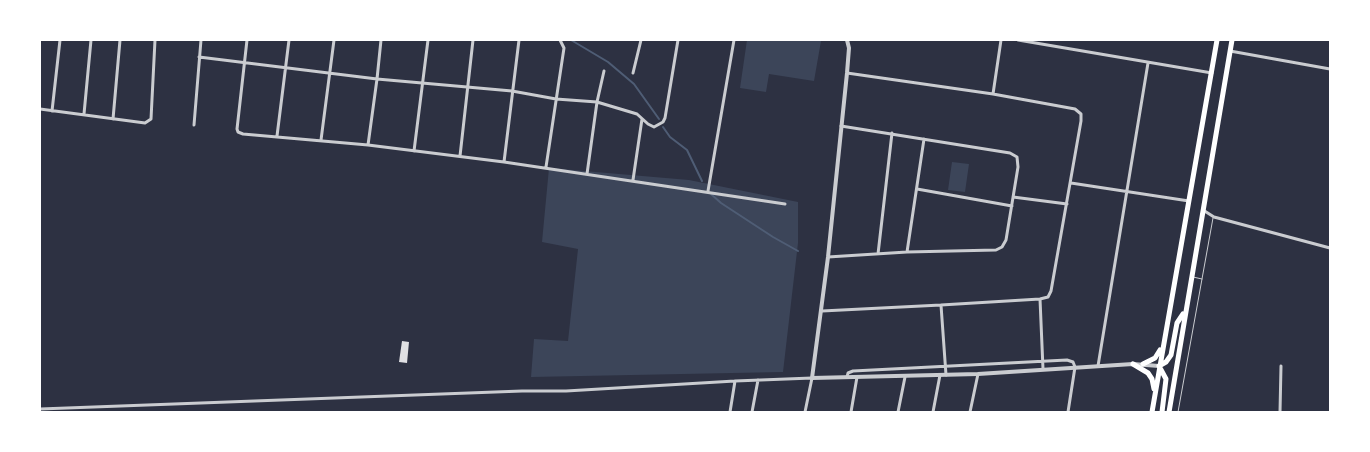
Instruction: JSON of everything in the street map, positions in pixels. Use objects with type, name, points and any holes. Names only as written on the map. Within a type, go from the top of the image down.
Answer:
[{"type":"highway","points":[[1153,412],[1154,395],[1217,40]]},
{"type":"highway","points":[[1169,412],[1232,40]]},
{"type":"highway","points":[[1159,366],[1166,362],[1171,355],[1177,323],[1185,313]]},
{"type":"highway","points":[[1143,364],[1155,358],[1165,338]]},
{"type":"highway","points":[[1133,364],[1145,370],[1150,376],[1154,395]]},
{"type":"highway","points":[[1159,366],[1166,378],[1162,412]]},
{"type":"street","points":[[52,111],[60,40]]},
{"type":"street","points":[[84,114],[91,40]]},
{"type":"street","points":[[113,119],[120,40]]},
{"type":"street","points":[[40,110],[145,123],[151,119],[155,40]]},
{"type":"street","points":[[194,125],[201,40]]},
{"type":"street","points":[[247,40],[236,129],[242,134],[368,144],[546,167],[785,204]]},
{"type":"street","points":[[278,136],[289,40]]},
{"type":"street","points":[[321,140],[334,40]]},
{"type":"street","points":[[368,144],[378,79],[381,40]]},
{"type":"street","points":[[414,151],[428,40]]},
{"type":"street","points":[[460,156],[473,40]]},
{"type":"street","points":[[504,162],[519,40]]},
{"type":"street","points":[[546,167],[564,48],[560,40]]},
{"type":"street","points":[[634,73],[640,40]]},
{"type":"street","points":[[199,57],[378,79],[512,91],[556,99],[597,102],[636,114],[654,127],[663,122],[665,118],[678,40]]},
{"type":"street","points":[[708,192],[734,40]]},
{"type":"street","points":[[805,412],[822,311],[850,48],[847,40]]},
{"type":"street","points":[[993,94],[1001,40]]},
{"type":"street","points":[[1018,40],[1212,73]]},
{"type":"street","points":[[1230,50],[1330,69]]},
{"type":"street","points":[[1098,366],[1148,63]]},
{"type":"street","points":[[587,174],[597,102],[604,71]]},
{"type":"street","points":[[822,311],[1040,299],[1048,297],[1051,291],[1082,121],[1081,114],[1075,110],[993,94],[847,73]]},
{"type":"street","points":[[633,180],[642,118]]},
{"type":"street","points":[[828,257],[907,252],[996,250],[1002,247],[1006,240],[1018,167],[1017,157],[1010,153],[841,126]]},
{"type":"street","points":[[878,254],[892,133]]},
{"type":"street","points":[[907,252],[924,140]]},
{"type":"street","points":[[1071,182],[1189,201]]},
{"type":"street","points":[[917,189],[1012,206]]},
{"type":"street","points":[[1013,197],[1067,204]]},
{"type":"street","points":[[1204,210],[1214,218],[1330,248]]},
{"type":"street","points":[[1040,299],[1043,369]]},
{"type":"street","points":[[941,305],[946,375]]},
{"type":"street","points":[[847,378],[848,374],[853,371],[1067,360],[1073,362],[1075,367],[1068,412]]},
{"type":"street","points":[[40,409],[522,391],[566,391],[758,380],[978,374],[1133,364],[1159,366]]},
{"type":"street","points":[[1280,412],[1281,366]]},
{"type":"street","points":[[970,412],[978,374]]},
{"type":"street","points":[[933,412],[940,375]]},
{"type":"street","points":[[898,412],[905,376]]},
{"type":"street","points":[[851,412],[858,377]]},
{"type":"street","points":[[752,412],[758,380]]},
{"type":"street","points":[[730,412],[735,381]]},
{"type":"lane","points":[[1178,412],[1214,218]]},
{"type":"lane","points":[[1191,276],[1202,279]]},
{"type":"shaded area","points":[[747,40],[821,41],[814,81],[769,74],[766,92],[740,88]]},
{"type":"shaded area","points":[[952,162],[969,164],[965,192],[948,190]]},
{"type":"shaded area","points":[[549,168],[689,180],[798,202],[798,243],[783,372],[531,377],[534,339],[568,341],[578,249],[542,242]]},
{"type":"building","points":[[402,341],[409,342],[407,363],[399,362]]},
{"type":"waterway","points":[[571,40],[608,62],[634,84],[659,119]]},
{"type":"waterway","points":[[663,127],[670,137],[687,150],[702,181]]},
{"type":"waterway","points":[[711,194],[721,203],[798,251]]}]
